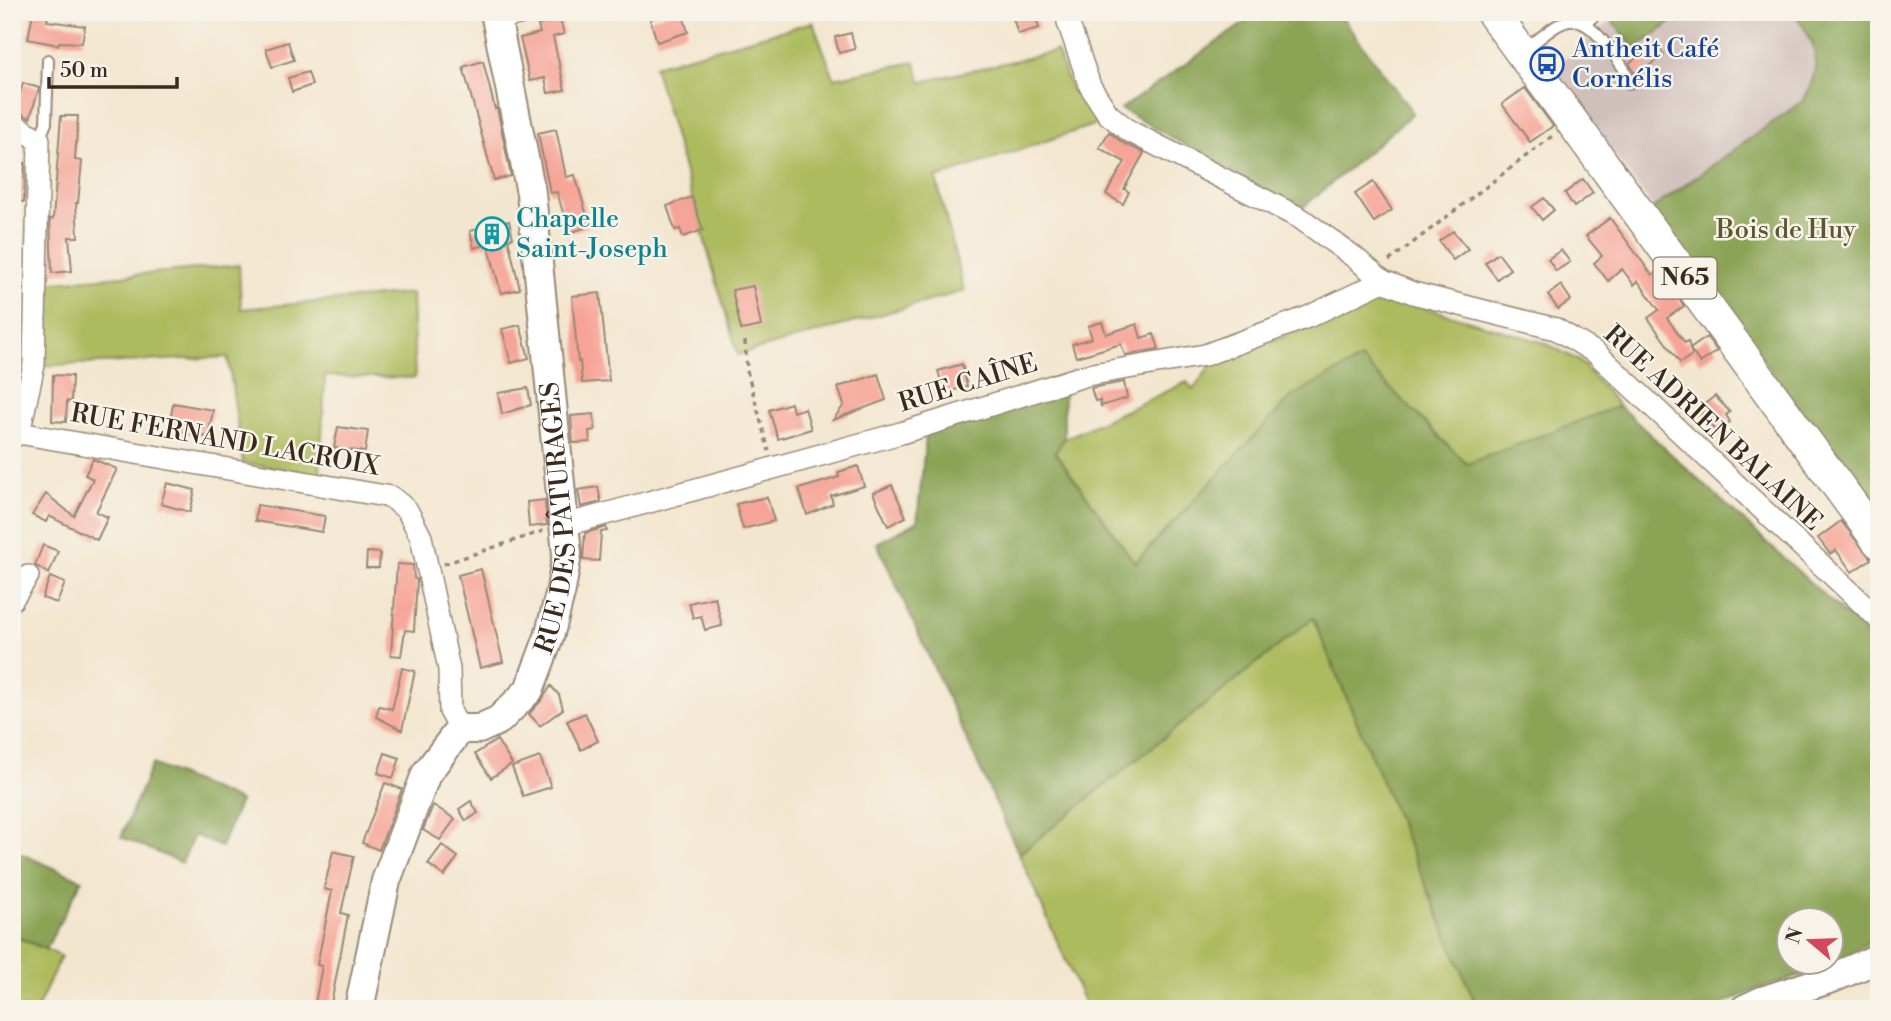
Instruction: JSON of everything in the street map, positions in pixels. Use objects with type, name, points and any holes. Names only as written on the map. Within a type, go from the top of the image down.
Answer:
[{"type":"main road","name":"N65","points":[[1492,12],[1879,542]]},
{"type":"street","points":[[496,16],[526,12]]},
{"type":"street","name":"RUE ADRIEN BALAINE","points":[[1067,12],[1090,86],[1108,114],[1129,131],[1300,218],[1380,279],[1413,293],[1556,329],[1596,353],[1879,619]]},
{"type":"street","name":"RUE DES PÂTURAGES","points":[[460,729],[479,729],[499,720],[529,690],[549,637],[567,554],[531,194],[496,16]]},
{"type":"street","points":[[12,123],[39,140],[34,365],[15,436]]},
{"type":"street","name":"RUE CAÎNE","points":[[565,525],[901,433],[1087,375],[1205,355],[1308,317],[1380,279]]},
{"type":"street","name":"RUE FERNAND LACROIX","points":[[15,436],[391,496],[407,510],[419,531],[449,669],[450,711],[460,729]]},
{"type":"street","points":[[12,600],[28,576]]},
{"type":"street","points":[[359,1009],[386,881],[426,775],[460,729]]},
{"type":"street","points":[[1745,1009],[1879,958]]},
{"type":"lane","points":[[1586,23],[1598,12]]},
{"type":"lane","points":[[1521,52],[1563,23],[1574,20],[1586,23],[1621,65],[1629,83]]},
{"type":"lane","points":[[39,140],[46,123],[48,60]]},
{"type":"path","points":[[1380,279],[1388,262],[1571,121]]},
{"type":"path","points":[[745,341],[747,371],[773,467]]},
{"type":"path","points":[[429,570],[522,537],[565,525]]},
{"type":"shaded area","points":[[1685,12],[1793,12],[1810,33],[1816,59],[1815,80],[1804,100],[1653,208],[1552,69],[1611,20],[1635,48]]},
{"type":"green space","points":[[1260,12],[1338,12],[1413,113],[1300,210],[1121,109]]},
{"type":"green space","points":[[1605,12],[1685,12],[1635,49]]},
{"type":"green space","name":"Bois de Huy","points":[[1793,12],[1879,12],[1879,519],[1653,208],[1804,100],[1814,75],[1815,54],[1808,34]]},
{"type":"green space","points":[[813,22],[834,78],[915,62],[921,82],[1057,51],[1072,91],[1102,122],[936,178],[964,291],[738,355],[654,66]]},
{"type":"green space","points":[[239,265],[241,309],[412,293],[415,378],[325,376],[320,475],[243,463],[228,357],[39,366],[45,358],[46,283]]},
{"type":"green space","points":[[1385,296],[1545,343],[1580,361],[1619,406],[1467,464],[1293,395],[1135,563],[1055,452],[1064,439],[1187,382],[1193,390],[1211,365]]},
{"type":"green space","points":[[1361,359],[1467,464],[1619,406],[1879,646],[1879,935],[1846,957],[1846,906],[1776,906],[1776,976],[1800,976],[1755,990],[1713,1009],[1478,1009],[1313,618],[1019,854],[877,543],[917,522],[926,434],[1064,392],[1064,439],[1055,452],[1135,563],[1293,395]]},
{"type":"green space","points":[[1313,618],[1478,1009],[1087,1009],[1019,854]]},
{"type":"green space","points":[[152,764],[240,801],[221,847],[194,835],[182,863],[121,837]]},
{"type":"green space","points":[[12,850],[82,880],[46,949],[12,935]]},
{"type":"green space","points":[[12,935],[61,956],[37,1009],[12,1009]]},
{"type":"building","points":[[33,12],[49,12],[47,21],[85,26],[82,43],[59,42],[58,45],[28,39]]},
{"type":"building","points":[[671,12],[682,12],[688,32],[657,42],[650,19]]},
{"type":"building","points":[[1011,12],[1034,12],[1039,28],[1018,34]]},
{"type":"building","points":[[560,19],[564,34],[553,37],[565,90],[548,93],[545,78],[530,81],[520,38],[540,33],[538,25]]},
{"type":"building","points":[[851,33],[855,49],[839,53],[835,37]]},
{"type":"building","points":[[288,42],[294,60],[272,67],[266,49]]},
{"type":"building","points":[[1656,43],[1664,55],[1636,75],[1629,63]]},
{"type":"building","points":[[483,61],[495,109],[497,108],[511,176],[494,180],[463,67]]},
{"type":"building","points":[[308,72],[312,85],[292,92],[288,78]]},
{"type":"building","points":[[23,83],[39,88],[30,118],[14,110]]},
{"type":"building","points":[[1525,88],[1553,126],[1530,142],[1502,104]]},
{"type":"building","points":[[61,116],[78,116],[75,160],[82,161],[76,203],[78,237],[69,237],[72,271],[52,273],[50,219],[53,219]]},
{"type":"building","points":[[556,129],[566,177],[575,175],[590,226],[569,233],[557,192],[550,193],[538,133]]},
{"type":"building","points":[[1109,132],[1123,143],[1144,153],[1124,189],[1129,192],[1123,204],[1106,194],[1125,162],[1099,148]]},
{"type":"building","points":[[12,161],[25,163],[24,202],[12,201]]},
{"type":"building","points":[[1583,179],[1593,193],[1574,207],[1565,193]]},
{"type":"building","points":[[1373,182],[1392,210],[1374,222],[1355,194]]},
{"type":"building","points":[[692,197],[703,230],[683,237],[680,229],[675,230],[667,206]]},
{"type":"building","points":[[1544,198],[1554,210],[1542,220],[1532,207]]},
{"type":"building","points":[[1610,218],[1652,275],[1658,271],[1684,306],[1667,318],[1685,343],[1688,341],[1692,355],[1680,363],[1648,318],[1659,310],[1638,281],[1634,285],[1622,269],[1608,281],[1594,263],[1602,256],[1586,236]]},
{"type":"building","points":[[509,221],[513,238],[508,239],[520,289],[501,293],[488,244],[474,248],[470,231]]},
{"type":"building","points":[[1453,231],[1468,249],[1453,260],[1439,241]]},
{"type":"building","points":[[1561,250],[1570,262],[1556,271],[1548,259]]},
{"type":"building","points":[[1498,253],[1510,269],[1497,279],[1485,263]]},
{"type":"building","points":[[1561,285],[1571,300],[1558,309],[1548,295]]},
{"type":"building","points":[[753,286],[761,326],[741,330],[732,290]]},
{"type":"building","points":[[600,293],[609,381],[582,383],[572,296]]},
{"type":"building","points":[[1102,322],[1106,334],[1137,324],[1141,338],[1154,334],[1159,349],[1125,355],[1121,344],[1076,357],[1072,344],[1092,338],[1088,326]]},
{"type":"building","points":[[520,325],[529,358],[511,363],[502,329]]},
{"type":"building","points":[[1707,337],[1717,351],[1700,363],[1690,349]]},
{"type":"building","points":[[962,364],[967,386],[945,393],[938,371]]},
{"type":"building","points":[[878,374],[886,400],[833,420],[844,405],[838,387]]},
{"type":"building","points":[[53,375],[72,376],[71,402],[67,401],[66,422],[52,421]]},
{"type":"building","points":[[1124,382],[1127,398],[1101,406],[1100,400],[1095,401],[1091,388]]},
{"type":"building","points":[[528,388],[531,405],[502,414],[498,393]]},
{"type":"building","points":[[1715,396],[1730,412],[1726,415],[1730,422],[1716,432],[1698,409]]},
{"type":"building","points":[[173,403],[213,410],[208,437],[169,430]]},
{"type":"building","points":[[791,403],[793,412],[805,408],[811,429],[778,439],[769,410]]},
{"type":"building","points":[[594,414],[595,430],[589,431],[590,442],[573,443],[571,416]]},
{"type":"building","points":[[338,427],[368,431],[365,452],[334,448]]},
{"type":"building","points":[[93,459],[117,469],[96,512],[108,517],[97,540],[49,516],[46,522],[32,515],[46,494],[74,516],[93,479],[85,475]]},
{"type":"building","points":[[858,466],[864,486],[831,496],[833,504],[807,515],[799,489],[839,477],[838,472]]},
{"type":"building","points":[[167,483],[195,490],[190,512],[161,504]]},
{"type":"building","points":[[892,485],[906,517],[888,526],[873,493]]},
{"type":"building","points":[[598,487],[601,502],[581,507],[578,490]]},
{"type":"building","points":[[767,497],[774,521],[743,529],[736,504]]},
{"type":"building","points":[[545,500],[547,525],[529,527],[527,502]]},
{"type":"building","points":[[257,505],[325,516],[322,532],[255,521]]},
{"type":"building","points":[[1841,521],[1871,559],[1852,572],[1836,550],[1830,554],[1818,538]]},
{"type":"building","points":[[606,527],[607,531],[601,532],[599,561],[583,560],[585,533]]},
{"type":"building","points":[[43,545],[58,551],[49,574],[35,565]]},
{"type":"building","points":[[367,552],[380,553],[379,568],[366,568]]},
{"type":"building","points":[[397,564],[413,565],[414,578],[417,580],[414,631],[405,630],[401,656],[391,655]]},
{"type":"building","points":[[481,569],[503,662],[480,668],[458,575]]},
{"type":"building","points":[[50,577],[65,583],[57,603],[42,598]]},
{"type":"building","points":[[715,597],[722,626],[705,630],[701,616],[693,618],[689,603]]},
{"type":"building","points":[[402,668],[415,671],[402,730],[376,717],[379,706],[392,709]]},
{"type":"building","points":[[551,686],[559,695],[563,709],[540,726],[529,714]]},
{"type":"building","points":[[585,713],[598,741],[581,750],[567,721]]},
{"type":"building","points":[[497,740],[512,764],[491,778],[475,754]]},
{"type":"building","points":[[385,753],[400,758],[393,778],[378,773]]},
{"type":"building","points":[[540,757],[551,787],[523,796],[512,767]]},
{"type":"building","points":[[385,783],[402,789],[379,850],[362,843]]},
{"type":"building","points":[[471,801],[478,813],[466,821],[459,809]]},
{"type":"building","points":[[433,805],[455,819],[440,840],[423,830]]},
{"type":"building","points":[[442,845],[458,857],[444,876],[428,864]]},
{"type":"building","points":[[333,851],[354,856],[341,913],[348,915],[330,1009],[314,1009],[322,966],[317,965],[332,891],[324,889]]},
{"type":"place","name":"Antheit Café Cornélis","points":[[1547,64]]},
{"type":"place","name":"Chapelle Saint-Joseph","points":[[492,234]]}]
